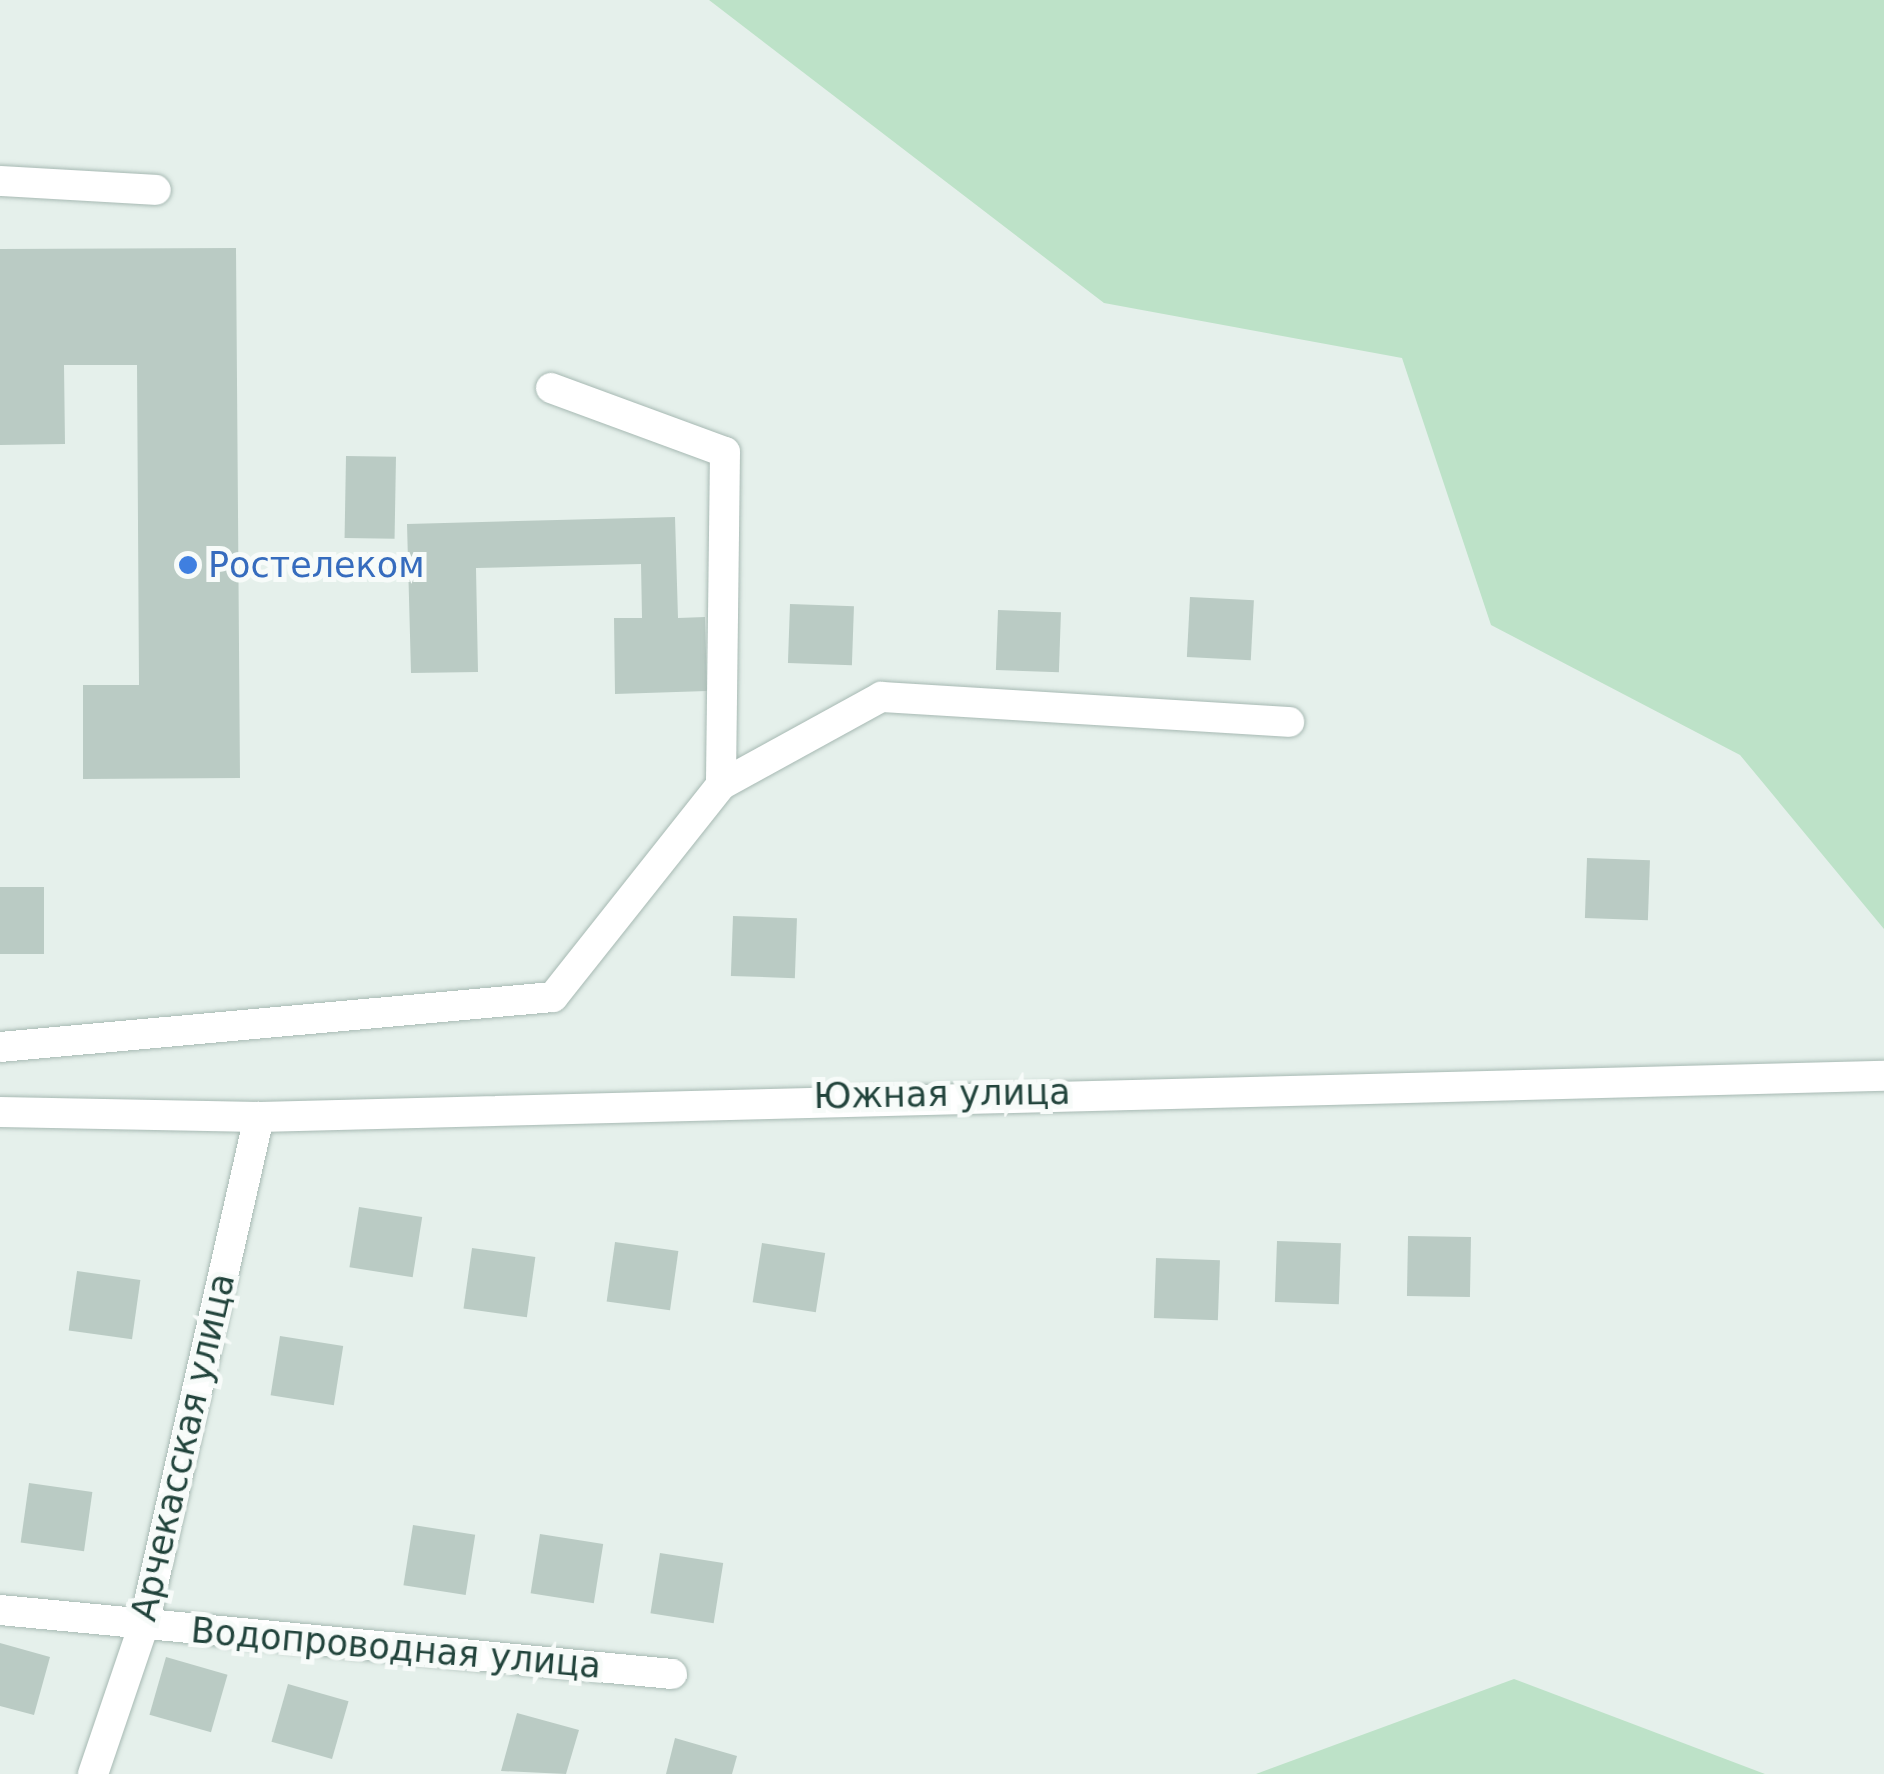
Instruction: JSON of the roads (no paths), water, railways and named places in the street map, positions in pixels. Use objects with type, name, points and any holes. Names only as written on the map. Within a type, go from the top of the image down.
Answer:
[{"type":"street","points":[[0,181],[156,190]]},
{"type":"street","points":[[551,388],[725,452],[721,785]]},
{"type":"street","points":[[0,1048],[553,997],[721,785],[880,697],[1289,722]]},
{"type":"street","name":"Южная улица","points":[[0,1112],[258,1117],[1884,1076]]},
{"type":"street","name":"Арчекасская улица","points":[[93,1774],[144,1624],[258,1117]]},
{"type":"street","name":"Водопроводная улица","points":[[0,1610],[672,1674]]},
{"type":"place","name":"Ростелеком","points":[[188,565]]}]
